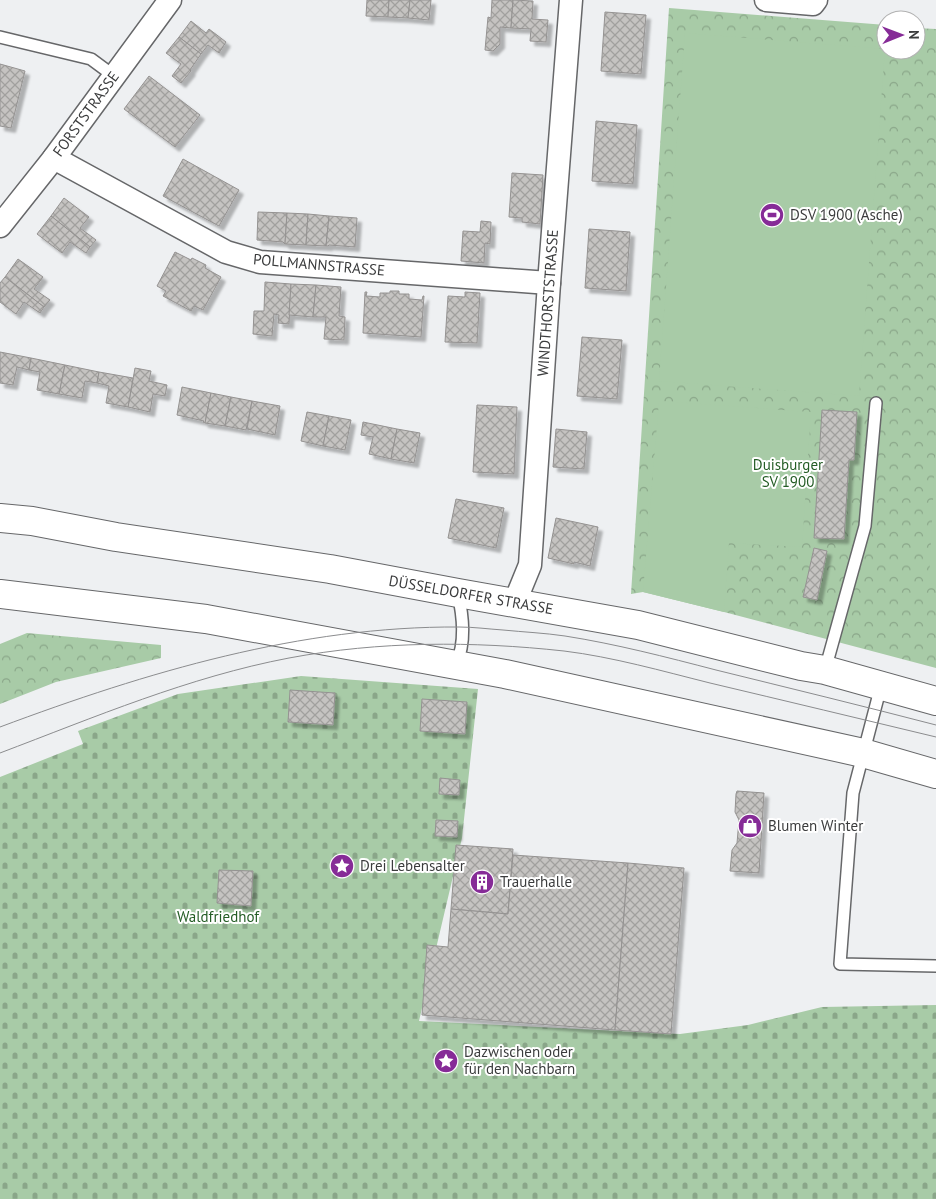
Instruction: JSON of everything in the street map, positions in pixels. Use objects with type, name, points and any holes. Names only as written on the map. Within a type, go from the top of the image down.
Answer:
[{"type":"main road","name":"DÜSSELDORFER STRASSE","points":[[0,518],[32,521],[116,537],[330,569],[458,594],[638,625],[801,666],[825,670],[936,701]]},
{"type":"main road","points":[[0,594],[206,619],[515,676],[863,753],[936,774]]},
{"type":"street","name":"FORSTSTRASSE","points":[[0,226],[54,158],[170,0]]},
{"type":"street","name":"WINDTHORSTSTRASSE","points":[[514,604],[530,565],[571,0]]},
{"type":"street","points":[[766,0],[813,4],[816,0]]},
{"type":"street","name":"POLLMANNSTRASSE","points":[[54,158],[226,252],[260,262],[549,283]]},
{"type":"lane","points":[[0,37],[91,58],[114,76]]},
{"type":"lane","points":[[825,670],[865,526],[876,403]]},
{"type":"lane","points":[[456,665],[460,656],[463,638],[458,594]]},
{"type":"lane","points":[[881,686],[853,793],[840,964],[936,966]]},
{"type":"green space","name":"Duisburger SV 1900","points":[[669,8],[876,24],[876,60],[926,60],[926,28],[936,29],[936,668],[643,592],[631,594]]},
{"type":"green space","name":"DSV 1900 (Asche)","points":[[685,33],[876,48],[876,60],[884,60],[859,396],[659,381]]},
{"type":"green space","points":[[659,401],[811,412],[802,547],[729,543],[724,612],[643,592]]},
{"type":"green space","points":[[936,439],[936,584],[929,583]]},
{"type":"green space","points":[[27,633],[161,645],[161,658],[56,682],[0,704],[0,644]]},
{"type":"green space","name":"Waldfriedhof","points":[[301,676],[478,689],[462,838],[419,1021],[680,1034],[748,1025],[822,1007],[936,1005],[936,1199],[0,1199],[0,777],[83,744],[78,731],[178,694]]},
{"type":"building","points":[[367,0],[389,0],[388,17],[366,16]]},
{"type":"building","points":[[389,0],[410,0],[408,18],[388,17]]},
{"type":"building","points":[[410,0],[431,0],[429,20],[408,18]]},
{"type":"building","points":[[492,0],[513,0],[511,28],[500,27],[500,44],[493,51],[485,50],[488,17],[491,18]]},
{"type":"building","points":[[513,0],[533,1],[532,19],[548,20],[546,42],[530,41],[531,29],[511,28]]},
{"type":"building","points":[[605,12],[646,15],[641,74],[601,71]]},
{"type":"building","points":[[191,21],[206,33],[209,29],[226,42],[219,53],[208,45],[201,54],[179,37]]},
{"type":"building","points":[[179,37],[201,54],[181,83],[172,76],[181,64],[166,53]]},
{"type":"building","points":[[0,64],[25,71],[11,128],[0,126]]},
{"type":"building","points":[[149,76],[200,115],[175,147],[124,109]]},
{"type":"building","points":[[596,121],[637,125],[633,184],[592,181]]},
{"type":"building","points":[[183,159],[239,190],[219,226],[163,196]]},
{"type":"building","points":[[512,173],[543,175],[540,224],[522,222],[522,218],[509,217]]},
{"type":"building","points":[[64,198],[89,217],[80,228],[96,240],[90,247],[51,216]]},
{"type":"building","points":[[258,212],[287,213],[285,244],[283,242],[257,240]]},
{"type":"building","points":[[287,213],[308,214],[306,245],[285,244]]},
{"type":"building","points":[[308,214],[329,216],[326,246],[306,245]]},
{"type":"building","points":[[51,216],[90,247],[86,253],[70,242],[62,253],[37,234]]},
{"type":"building","points":[[329,216],[357,218],[355,247],[326,246]]},
{"type":"building","points":[[481,221],[491,222],[490,244],[485,243],[484,263],[461,261],[463,231],[480,232]]},
{"type":"building","points":[[589,229],[630,232],[626,291],[585,288]]},
{"type":"building","points":[[175,252],[206,265],[205,268],[221,277],[203,310],[194,306],[191,311],[163,296],[166,291],[157,286]]},
{"type":"building","points":[[18,259],[43,277],[34,289],[50,300],[44,307],[5,277]]},
{"type":"building","points":[[5,277],[44,307],[40,313],[24,302],[16,314],[0,302],[0,283]]},
{"type":"building","points":[[265,282],[291,284],[289,324],[278,323],[279,315],[274,314],[272,336],[253,334],[254,311],[264,311]]},
{"type":"building","points":[[291,284],[316,285],[313,317],[289,315]]},
{"type":"building","points":[[316,285],[341,287],[339,316],[345,317],[344,340],[324,339],[326,317],[313,317]]},
{"type":"building","points":[[390,291],[399,291],[399,294],[409,294],[409,299],[422,300],[424,296],[421,337],[363,333],[365,292],[367,292],[366,296],[380,297],[380,293],[390,293]]},
{"type":"building","points":[[465,292],[480,293],[477,343],[445,342],[448,296],[465,297]]},
{"type":"building","points":[[582,337],[622,340],[617,399],[577,396]]},
{"type":"building","points":[[0,352],[31,358],[29,370],[17,367],[13,385],[0,383]]},
{"type":"building","points":[[31,358],[65,365],[59,394],[37,390],[40,372],[29,370]]},
{"type":"building","points":[[65,365],[99,372],[97,383],[85,381],[82,398],[59,394]]},
{"type":"building","points":[[135,368],[151,371],[149,381],[167,385],[165,396],[153,394],[150,412],[128,407]]},
{"type":"building","points":[[99,372],[133,378],[128,407],[106,403],[109,386],[97,383]]},
{"type":"building","points":[[182,387],[211,393],[205,423],[204,421],[177,415]]},
{"type":"building","points":[[211,393],[231,397],[225,426],[205,423]]},
{"type":"building","points":[[231,397],[252,401],[246,430],[225,426]]},
{"type":"building","points":[[252,401],[280,406],[275,435],[247,429]]},
{"type":"building","points":[[477,405],[517,407],[514,474],[473,472]]},
{"type":"building","points":[[822,410],[857,412],[854,460],[849,460],[844,539],[814,538]]},
{"type":"building","points":[[307,412],[329,416],[323,446],[301,441]]},
{"type":"building","points":[[329,416],[351,420],[345,450],[323,446]]},
{"type":"building","points":[[363,422],[397,429],[391,459],[369,454],[373,437],[361,435]]},
{"type":"building","points":[[397,429],[420,433],[414,463],[391,459]]},
{"type":"building","points":[[556,429],[587,432],[584,469],[553,467]]},
{"type":"building","points":[[456,499],[504,508],[496,548],[448,538]]},
{"type":"building","points":[[556,518],[598,527],[590,566],[548,558]]},
{"type":"building","points":[[814,548],[827,551],[817,600],[803,597]]},
{"type":"building","points":[[290,690],[335,693],[333,725],[288,722]]},
{"type":"building","points":[[422,699],[467,702],[465,734],[420,731]]},
{"type":"building","points":[[440,778],[460,780],[459,795],[439,794]]},
{"type":"building","points":[[737,791],[764,793],[759,873],[730,871],[732,850],[737,843],[739,820],[735,812]]},
{"type":"building","points":[[436,820],[458,821],[457,837],[435,836]]},
{"type":"building","name":"Trauerhalle","points":[[456,845],[513,849],[508,914],[451,909]]},
{"type":"building","points":[[513,855],[628,863],[615,1030],[422,1015],[427,945],[448,947],[451,909],[508,914]]},
{"type":"building","points":[[628,863],[684,868],[671,1034],[615,1030]]},
{"type":"building","points":[[219,870],[253,871],[251,906],[217,903]]},
{"type":"tram line","points":[[0,727],[112,688],[225,656],[341,634],[459,627],[550,634],[603,643],[936,725]]},
{"type":"tram line","points":[[0,753],[143,699],[252,666],[323,652],[426,644],[495,645],[564,651],[601,657],[936,737]]},
{"type":"place","name":"DSV 1900 (Asche)","points":[[772,215]]},
{"type":"place","name":"Blumen Winter","points":[[750,826]]},
{"type":"place","name":"Drei Lebensalter","points":[[342,866]]},
{"type":"place","name":"Trauerhalle","points":[[482,882]]},
{"type":"place","name":"Dazwischen oder für den Nachbarn","points":[[446,1061]]}]
